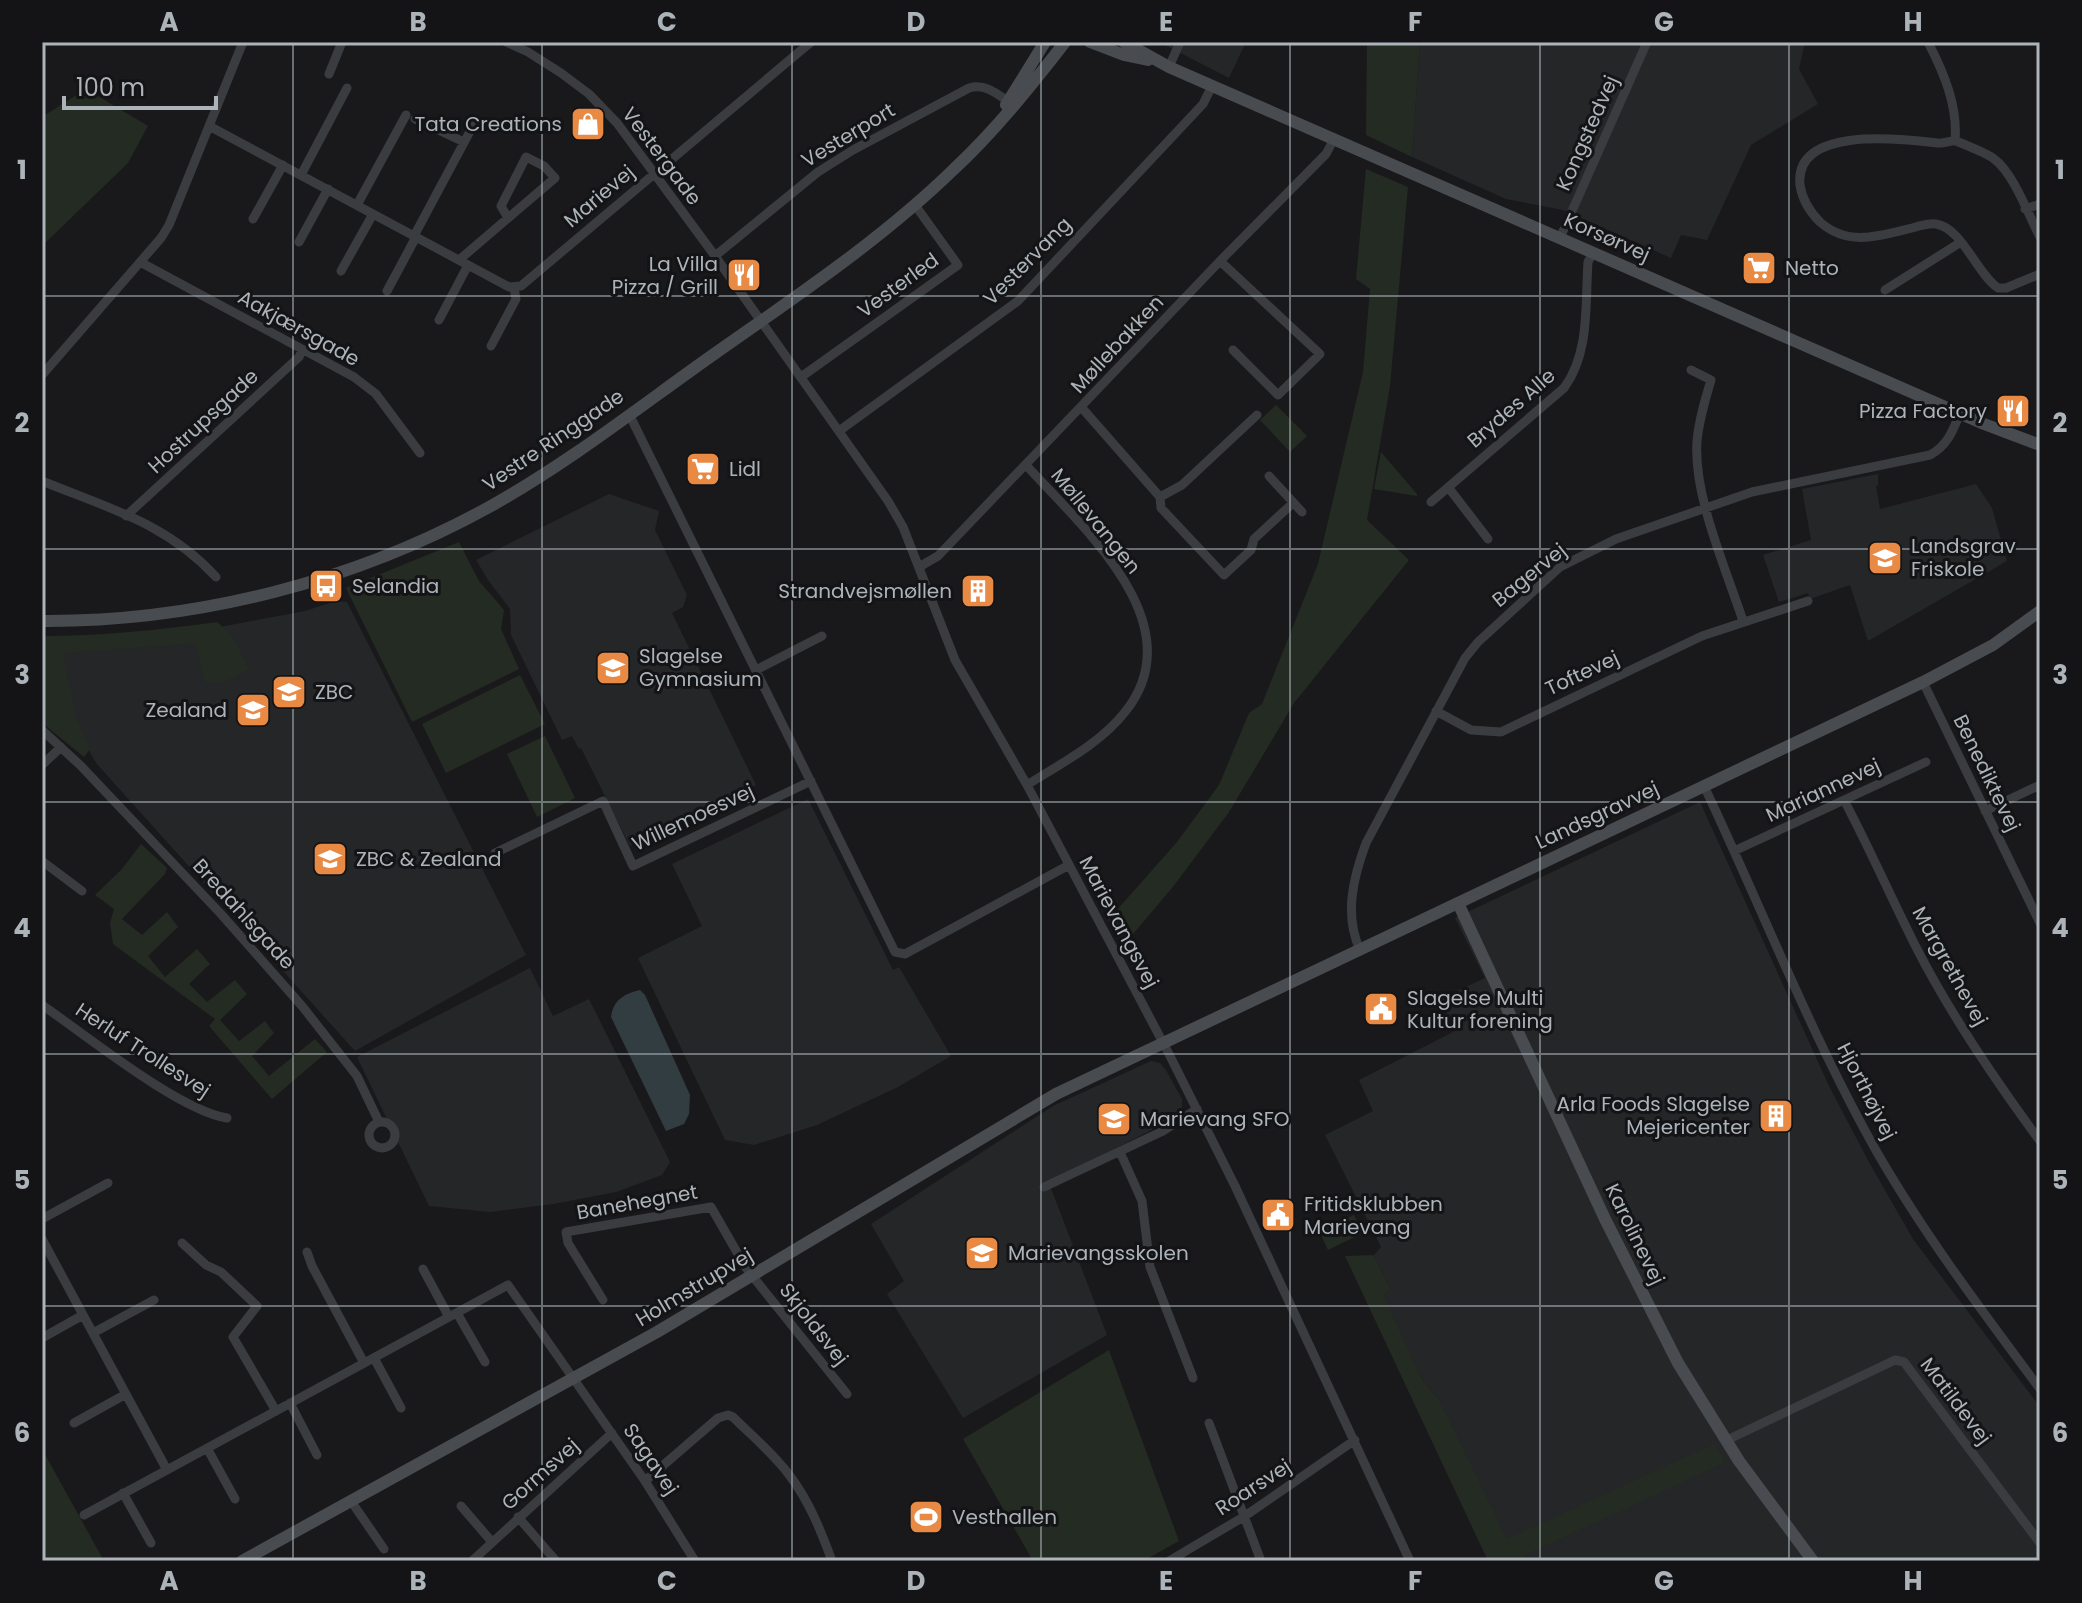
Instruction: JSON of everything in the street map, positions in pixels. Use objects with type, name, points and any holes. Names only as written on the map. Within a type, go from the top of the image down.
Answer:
[{"type":"street","points":[[42,375],[169,225],[243,42]]},
{"type":"street","points":[[329,74],[342,42]]},
{"type":"street","name":"Vestergade","points":[[506,42],[530,47],[589,94],[617,123],[761,321]]},
{"type":"street","name":"Marievej","points":[[518,287],[811,42]]},
{"type":"street","name":"Vestre Ringgade","points":[[42,621],[174,612],[244,599],[357,566],[455,525],[493,505],[540,476],[761,321],[915,205],[955,169],[1003,116],[1045,42]]},
{"type":"street","points":[[1028,87],[1055,42]]},
{"type":"street","name":"Vestre Ringgade","points":[[1010,103],[1028,87],[1065,42]]},
{"type":"street","name":"Korsørvej","points":[[1090,42],[1164,65]]},
{"type":"street","points":[[1111,42],[1164,65],[1180,42]]},
{"type":"street","name":"Korsørvej","points":[[1124,42],[1164,65],[1960,413],[2040,445]]},
{"type":"street","name":"Kongstedvej","points":[[1560,238],[1647,42]]},
{"type":"street","points":[[1928,42],[1948,88],[1956,128],[1955,141]]},
{"type":"street","name":"Vesterport","points":[[715,256],[818,172],[969,88],[979,85],[986,87],[1010,103]]},
{"type":"street","name":"Vestervang","points":[[839,431],[1018,301],[1203,104],[1212,86]]},
{"type":"street","points":[[301,175],[347,88]]},
{"type":"street","points":[[357,205],[410,117],[464,142]]},
{"type":"street","points":[[387,291],[475,122]]},
{"type":"street","points":[[209,126],[463,263],[518,287],[516,299],[491,346]]},
{"type":"street","points":[[2040,237],[1996,159],[1955,141],[1942,144],[1885,138],[1858,139],[1812,153],[1800,177],[1806,204],[1821,222],[1835,232],[1852,238],[1872,238],[1936,224],[1948,229],[1961,242],[1998,288],[2006,288],[2040,274]]},
{"type":"street","name":"Møllebakken","points":[[919,567],[938,556],[1082,408],[1320,160],[1334,139]]},
{"type":"street","points":[[439,320],[463,263],[508,218],[555,178],[544,166],[526,157],[501,206],[508,218]]},
{"type":"street","points":[[253,219],[283,165]]},
{"type":"street","points":[[299,242],[328,189]]},
{"type":"street","points":[[2025,209],[2040,204]]},
{"type":"street","name":"Vesterled","points":[[801,377],[958,265],[915,205]]},
{"type":"street","points":[[341,271],[373,214]]},
{"type":"street","points":[[1885,290],[1961,242]]},
{"type":"street","name":"Brydes Alle","points":[[1431,502],[1564,388],[1574,375],[1582,348],[1588,262],[1593,253]]},
{"type":"street","points":[[1220,261],[1320,354],[1278,395],[1233,350]]},
{"type":"street","name":"Aakjærsgade","points":[[140,262],[354,377],[376,394],[420,453]]},
{"type":"street","name":"Marievangsvej","points":[[761,321],[888,501],[903,527],[955,660],[1027,785],[1197,1109],[1410,1561]]},
{"type":"street","name":"Hostrupsgade","points":[[126,516],[302,351]]},
{"type":"street","points":[[1691,370],[1711,380],[1697,441],[1699,477],[1743,621]]},
{"type":"street","points":[[1082,408],[1160,497],[1161,508],[1224,575],[1251,550],[1254,539],[1293,503]]},
{"type":"street","name":"Bagervej","points":[[1360,950],[1350,920],[1359,863],[1366,843],[1465,658],[1478,642],[1560,567],[1616,539],[1775,486],[1930,455],[1947,441],[1960,413]]},
{"type":"street","points":[[629,414],[892,949],[905,954],[1069,865]]},
{"type":"street","points":[[1160,497],[1182,485],[1257,415]]},
{"type":"street","name":"Møllevangen","points":[[1026,465],[1109,559],[1137,602],[1148,648],[1143,680],[1126,711],[1088,745],[1027,785]]},
{"type":"street","points":[[1269,476],[1302,512]]},
{"type":"street","points":[[42,481],[158,529],[178,541],[216,577]]},
{"type":"street","points":[[1448,487],[1488,539]]},
{"type":"street","name":"Toftevej","points":[[1436,711],[1471,730],[1501,732],[1702,636],[1808,601]]},
{"type":"street","name":"Landsgravvej","points":[[1162,1041],[1923,682],[1993,645],[2040,611]]},
{"type":"street","points":[[756,670],[822,636]]},
{"type":"street","name":"Benediktevej","points":[[1923,682],[2040,923]]},
{"type":"street","name":"Bredahlsgade","points":[[42,730],[221,914],[302,1006],[357,1076],[379,1122]]},
{"type":"street","points":[[42,765],[61,747]]},
{"type":"street","name":"Mariannevej","points":[[1734,851],[1926,762]]},
{"type":"street","name":"Willemoesvej","points":[[495,853],[603,801],[633,866],[811,781]]},
{"type":"street","points":[[1985,811],[2040,785]]},
{"type":"street","name":"Hjorthøjvej","points":[[1704,786],[1843,1087],[1877,1151],[1911,1210],[2040,1389]]},
{"type":"street","name":"Margrethevej","points":[[1844,800],[1918,951],[1999,1086],[2040,1141]]},
{"type":"street","points":[[42,861],[82,891]]},
{"type":"street","name":"Karolinevej","points":[[1458,903],[1644,1298],[1680,1366],[1725,1441],[1813,1561]]},
{"type":"street","name":"Herluf Trollesvej","points":[[42,1005],[165,1090],[211,1115],[227,1118]]},
{"type":"street","name":"Holmstrupvej","points":[[242,1561],[573,1379],[753,1275],[1015,1116],[1162,1041]]},
{"type":"street","points":[[1044,1187],[1163,1131],[1197,1109]]},
{"type":"street","points":[[1120,1152],[1142,1201],[1150,1267],[1193,1378]]},
{"type":"street","points":[[42,1219],[108,1183]]},
{"type":"street","name":"Banehegnet","points":[[603,1300],[568,1243],[566,1232],[711,1207],[753,1275]]},
{"type":"street","points":[[42,1239],[167,1470]]},
{"type":"street","points":[[182,1243],[206,1265],[221,1272],[257,1306],[233,1337],[276,1411]]},
{"type":"street","points":[[307,1252],[364,1363]]},
{"type":"street","points":[[423,1269],[485,1362]]},
{"type":"street","name":"Skjoldsvej","points":[[753,1275],[847,1394]]},
{"type":"street","name":"Sagavej","points":[[453,1315],[508,1285],[645,1481],[695,1561]]},
{"type":"street","points":[[93,1333],[154,1300]]},
{"type":"street","points":[[42,1338],[83,1315]]},
{"type":"street","points":[[84,1515],[453,1315]]},
{"type":"street","points":[[374,1358],[401,1408]]},
{"type":"street","name":"Matildevej","points":[[1725,1441],[1895,1360],[1904,1362],[2040,1543]]},
{"type":"street","points":[[74,1423],[126,1394]]},
{"type":"street","points":[[290,1403],[317,1455]]},
{"type":"street","points":[[645,1481],[718,1418],[733,1417],[779,1461],[792,1478],[808,1504],[832,1561]]},
{"type":"street","points":[[1209,1423],[1261,1561]]},
{"type":"street","name":"Gormsvej","points":[[472,1561],[612,1433]]},
{"type":"street","name":"Roarsvej","points":[[1169,1561],[1245,1516],[1355,1440]]},
{"type":"street","points":[[207,1448],[235,1499]]},
{"type":"street","points":[[123,1493],[151,1543]]},
{"type":"street","points":[[351,1501],[384,1549]]},
{"type":"street","points":[[461,1506],[492,1542]]},
{"type":"street","points":[[518,1517],[556,1561]]},
{"type":"shaded area","points":[[1159,42],[1246,42],[1229,78]]},
{"type":"shaded area","points":[[1367,42],[1420,42],[1412,157],[1366,135]]},
{"type":"shaded area","points":[[1420,42],[1805,42],[1799,69],[1818,104],[1751,145],[1707,240],[1681,235],[1671,258],[1563,210],[1506,199],[1412,157]]},
{"type":"shaded area","points":[[86,89],[148,126],[128,163],[42,246],[42,117]]},
{"type":"shaded area","points":[[1366,169],[1408,187],[1390,386],[1367,520],[1409,560],[1294,703],[1229,812],[1172,888],[1122,947],[1108,920],[1177,842],[1219,785],[1249,713],[1262,704],[1318,564],[1363,372],[1370,289],[1356,279]]},
{"type":"shaded area","points":[[1276,405],[1307,436],[1290,452],[1260,420]]},
{"type":"shaded area","points":[[1381,452],[1417,494],[1417,496],[1374,489]]},
{"type":"shaded area","name":"Landsgrav Friskole","points":[[1878,474],[1876,486],[1880,509],[1976,484],[1992,508],[2007,561],[1868,641],[1850,585],[1810,599],[1808,593],[1779,602],[1763,555],[1811,540],[1802,489]]},
{"type":"shaded area","name":"Slagelse Gymnasium","points":[[609,494],[659,511],[655,530],[687,595],[683,607],[672,613],[756,785],[630,846],[581,748],[572,736],[562,740],[511,635],[510,609],[476,560]]},
{"type":"shaded area","points":[[459,542],[479,581],[504,610],[501,629],[519,669],[412,722],[346,588]]},
{"type":"shaded area","name":"ZBC & Zealand","points":[[336,601],[347,602],[526,955],[355,1051],[96,763],[74,724],[61,666],[61,640],[203,630],[305,611]]},
{"type":"shaded area","points":[[217,622],[232,635],[249,669],[222,683],[205,682],[195,643],[63,653],[76,717],[90,749],[84,757],[42,723],[42,636],[130,632]]},
{"type":"shaded area","points":[[520,675],[545,724],[446,773],[422,724]]},
{"type":"shaded area","points":[[545,736],[575,798],[537,817],[507,754]]},
{"type":"shaded area","points":[[808,799],[893,970],[899,967],[951,1056],[898,1087],[817,1125],[754,1145],[725,1140],[638,958],[702,926],[672,864]]},
{"type":"shaded area","points":[[1700,802],[1829,1086],[1870,1164],[1913,1239],[2040,1407],[2040,1561],[1510,1561],[1439,1399],[1423,1381],[1382,1295],[1391,1290],[1374,1255],[1381,1247],[1325,1135],[1373,1111],[1359,1080],[1455,1031],[1440,999],[1485,978],[1455,918]]},
{"type":"shaded area","points":[[141,844],[167,868],[165,874],[122,919],[142,935],[167,912],[178,927],[148,956],[165,977],[197,949],[210,964],[189,984],[207,1002],[235,980],[247,994],[220,1020],[239,1041],[265,1021],[274,1033],[252,1056],[269,1076],[315,1039],[327,1052],[272,1099],[209,1026],[215,1019],[113,944],[110,923],[114,909],[95,895],[122,869]]},
{"type":"shaded area","points":[[530,968],[553,1016],[589,999],[670,1162],[662,1175],[616,1192],[553,1204],[490,1212],[429,1206],[357,1057]]},
{"type":"shaded area","points":[[640,990],[690,1095],[689,1114],[684,1124],[666,1131],[611,1017],[620,999]]},
{"type":"shaded area","name":"Marievangsskolen","points":[[1151,1061],[1160,1063],[1166,1070],[1182,1099],[1178,1113],[1161,1125],[1049,1183],[1107,1335],[963,1418],[887,1294],[904,1281],[871,1224],[1053,1106]]},
{"type":"shaded area","points":[[1354,1215],[1363,1233],[1328,1250],[1319,1231]]},
{"type":"shaded area","points":[[1374,1255],[1391,1290],[1383,1295],[1423,1381],[1439,1399],[1507,1539],[1714,1444],[1726,1462],[1513,1561],[1488,1561],[1345,1256]]},
{"type":"shaded area","points":[[1109,1350],[1179,1541],[1143,1561],[1033,1561],[963,1439]]},
{"type":"shaded area","points":[[42,1449],[104,1561],[42,1561]]},
{"type":"place","name":"Tata Creations","points":[[588,124]]},
{"type":"place","name":"Netto","points":[[1759,268]]},
{"type":"place","name":"La Villa Pizza / Grill","points":[[744,275]]},
{"type":"place","name":"Pizza Factory","points":[[2013,411]]},
{"type":"place","name":"Lidl","points":[[703,469]]},
{"type":"place","name":"Landsgrav Friskole","points":[[1885,558]]},
{"type":"place","name":"Selandia","points":[[326,586]]},
{"type":"place","name":"Strandvejsmøllen","points":[[978,591]]},
{"type":"place","name":"Slagelse Gymnasium","points":[[613,668]]},
{"type":"place","name":"ZBC","points":[[289,692]]},
{"type":"place","name":"Zealand","points":[[253,710]]},
{"type":"place","name":"ZBC & Zealand","points":[[330,859]]},
{"type":"place","name":"Slagelse Multi Kultur forening","points":[[1381,1009]]},
{"type":"place","name":"Arla Foods Slagelse Mejericenter","points":[[1776,1116]]},
{"type":"place","name":"Marievang SFO","points":[[1114,1119]]},
{"type":"place","name":"Fritidsklubben Marievang","points":[[1278,1215]]},
{"type":"place","name":"Marievangsskolen","points":[[982,1253]]},
{"type":"place","name":"Vesthallen","points":[[926,1517]]}]
